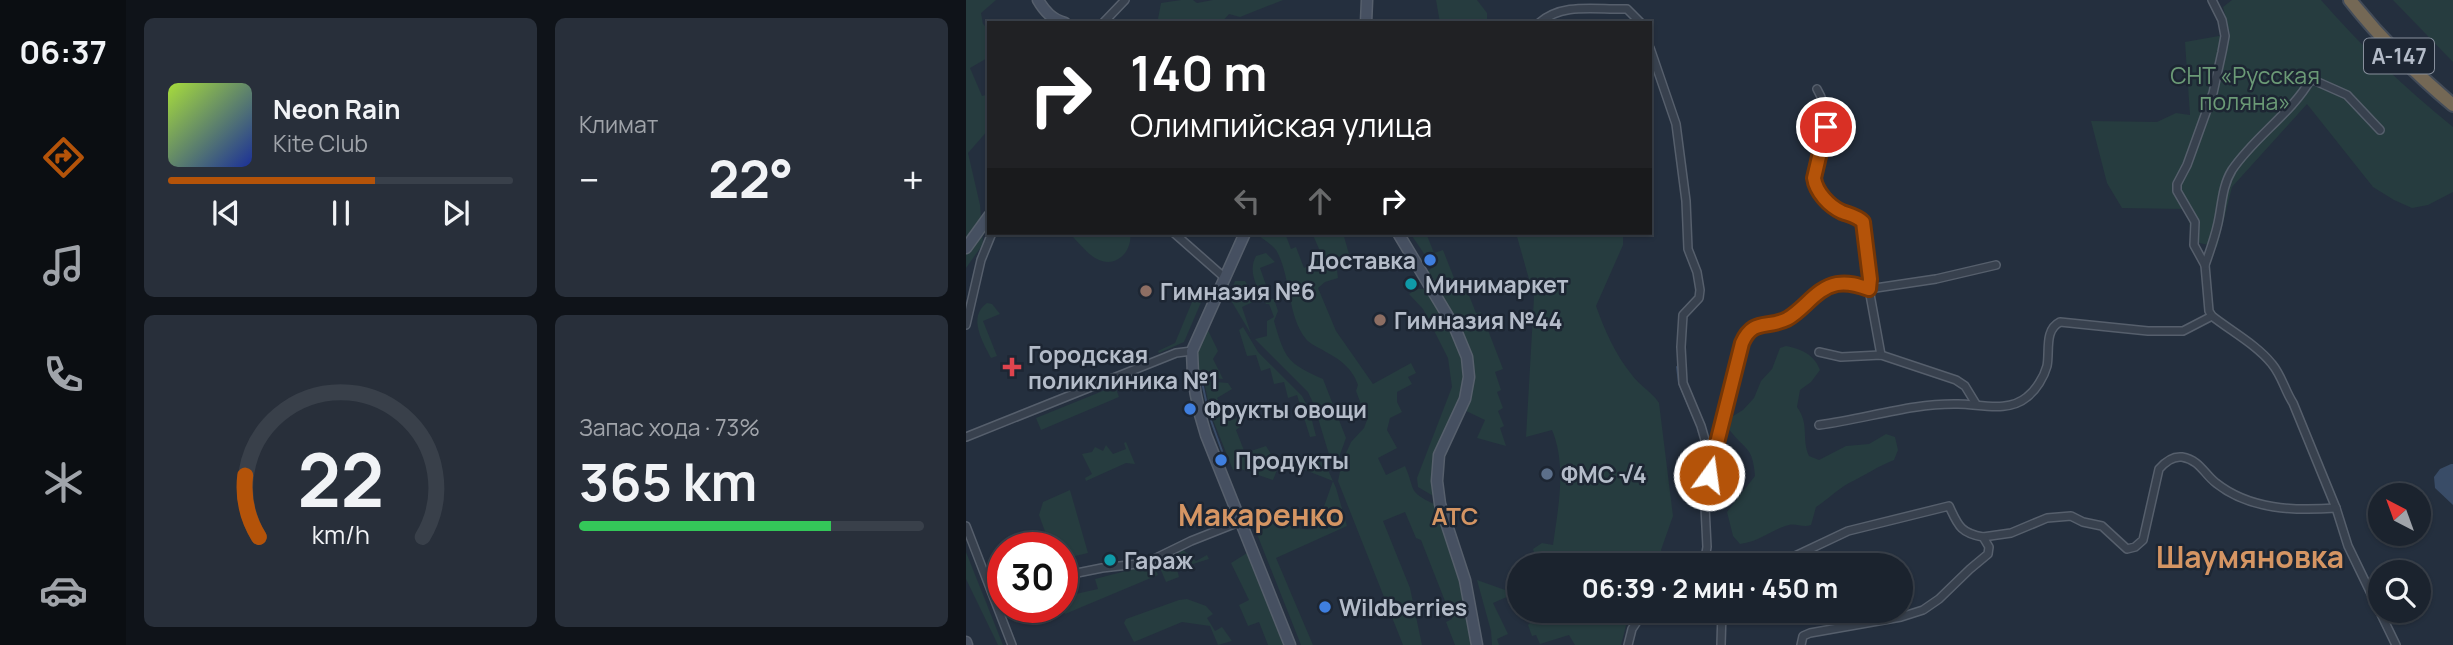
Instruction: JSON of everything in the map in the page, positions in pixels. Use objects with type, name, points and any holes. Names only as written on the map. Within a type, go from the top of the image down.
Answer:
[{"type":"highway","name":"А-147","points":[[2350,0],[2411,69],[2453,105]]},
{"type":"street","points":[[1038,0],[1044,10],[1058,21]]},
{"type":"street","points":[[1105,21],[1125,0]]},
{"type":"street","points":[[1366,21],[1367,0]]},
{"type":"street","points":[[2205,265],[2194,245],[2193,218],[2177,191],[2177,184],[2187,165],[2213,93],[2222,52],[2225,36],[2222,20],[2212,0]]},
{"type":"street","points":[[1542,21],[1556,10],[1627,9],[1639,21]]},
{"type":"street","points":[[1652,54],[1676,124],[1686,201],[1688,249],[1697,272],[1700,290],[1699,298],[1683,315],[1681,372],[1710,457],[1709,475],[1704,486],[1706,553]]},
{"type":"street","points":[[2380,130],[2347,95],[2312,79],[2298,100],[2231,172],[2223,191],[2218,224],[2205,265],[2209,311],[2212,316],[2266,357],[2280,376],[2336,508],[2348,546],[2396,645]]},
{"type":"street","points":[[1817,89],[1826,127],[1814,178],[1820,191],[1834,207],[1863,222],[1869,289],[1881,355]]},
{"type":"street","points":[[966,248],[987,219]]},
{"type":"street","points":[[966,325],[981,260],[991,235]]},
{"type":"street","points":[[1176,235],[1225,278]]},
{"type":"street","points":[[1244,235],[1192,351],[1194,386],[1200,417],[1239,522],[1290,645]]},
{"type":"street","points":[[1401,235],[1455,328],[1467,357],[1469,377],[1465,399],[1439,455],[1437,481],[1440,503],[1465,580],[1477,645]]},
{"type":"street","points":[[1710,457],[1716,447],[1747,332],[1758,326],[1788,318],[1835,284],[1846,283],[1869,289],[1936,279],[1996,265]]},
{"type":"street","points":[[1819,425],[1857,421],[1917,406],[1976,404],[1993,407],[2010,405],[2025,399],[2036,388],[2046,369],[2050,333],[2052,327],[2060,322],[2148,331],[2183,331],[2212,316]]},
{"type":"street","points":[[966,437],[1176,353],[1192,351]]},
{"type":"street","points":[[1819,352],[1842,357],[1881,355],[1956,380],[1965,386],[1976,404]]},
{"type":"street","points":[[1801,553],[1848,531],[1948,506],[1959,527],[1966,534],[1983,537],[2011,533],[2047,518],[2071,516],[2102,526],[2122,547],[2136,547],[2143,540],[2159,469],[2164,462],[2181,457],[2197,462],[2215,483],[2241,498],[2267,507],[2336,508]]},
{"type":"street","points":[[1078,573],[1146,563],[1239,522]]},
{"type":"street","points":[[966,526],[987,578]]},
{"type":"street","points":[[1801,645],[1803,636],[1810,633],[1901,617],[1931,605],[1988,554],[1989,547],[1983,537]]},
{"type":"street","points":[[1004,623],[1012,645]]},
{"type":"street","points":[[1628,645],[1636,623]]},
{"type":"street","points":[[1721,645],[1722,623]]},
{"type":"green space","points":[[966,0],[996,0],[981,13],[983,24],[987,28],[987,58],[970,68],[982,96],[987,95],[987,131],[968,153],[980,205],[983,244],[966,268]]},
{"type":"green space","points":[[1181,0],[1193,0],[1197,3],[1213,0],[1283,0],[1240,17],[1229,14],[1223,21],[1156,21],[1161,3]]},
{"type":"green space","points":[[1436,0],[1477,0],[1487,13],[1487,21],[1440,21]]},
{"type":"green space","name":"СНТ «Русская поляна»","points":[[2232,0],[2321,0],[2384,66],[2453,127],[2453,192],[2428,205],[2412,208],[2394,200],[2373,187],[2307,104],[2232,187],[2217,247],[2191,241],[2189,218],[2184,209],[2122,208],[2107,183],[2091,121],[2157,122],[2176,113],[2190,115],[2185,42],[2230,34],[2223,7]]},
{"type":"green space","points":[[2393,0],[2453,0],[2453,62]]},
{"type":"green space","points":[[1071,235],[1130,235],[1129,246],[1118,259],[1106,262],[1091,255]]},
{"type":"green space","points":[[1286,235],[1291,249],[1296,247],[1304,268],[1323,258],[1313,235],[1344,235],[1349,254],[1337,270],[1338,278],[1325,282],[1318,288],[1336,331],[1373,384],[1411,363],[1416,373],[1408,377],[1412,384],[1397,392],[1397,402],[1402,412],[1390,418],[1387,430],[1397,448],[1378,458],[1386,475],[1405,466],[1416,493],[1434,504],[1459,581],[1472,645],[1455,645],[1446,622],[1452,619],[1421,540],[1416,538],[1405,512],[1383,521],[1410,588],[1422,645],[1403,645],[1338,481],[1342,462],[1351,442],[1364,428],[1367,420],[1356,391],[1358,385],[1347,367],[1309,342],[1300,330],[1281,260],[1276,250],[1259,236]]},
{"type":"green space","points":[[1411,235],[1427,235],[1434,253],[1443,250],[1456,283],[1463,280],[1476,313],[1481,312],[1503,369],[1495,372],[1501,390],[1497,392],[1503,408],[1498,411],[1504,426],[1500,428],[1506,446],[1477,438],[1485,420],[1464,410],[1474,375],[1426,272],[1437,265],[1433,256],[1427,258]]},
{"type":"green space","points":[[1517,235],[1623,235],[1623,245],[1596,306],[1620,359],[1659,403],[1673,516],[1661,550],[1662,553],[1534,553],[1533,549],[1542,543],[1553,545],[1560,472],[1557,444],[1552,430],[1526,437],[1534,297]]},
{"type":"green space","points":[[1266,253],[1275,262],[1260,268],[1278,311],[1274,321],[1281,344],[1295,364],[1323,379],[1346,438],[1334,471],[1308,392],[1255,339],[1267,336],[1267,321],[1274,317],[1253,274],[1256,256]]},
{"type":"green space","points":[[1235,281],[1245,281],[1257,300],[1242,307],[1251,334],[1229,297]]},
{"type":"green space","points":[[1416,289],[1428,289],[1454,333],[1464,362],[1462,389],[1433,465],[1435,497],[1418,487],[1417,478],[1452,387],[1448,358],[1423,309],[1409,294]]},
{"type":"green space","points":[[1197,290],[1205,293],[1184,342],[1159,353],[1158,351],[1175,343]]},
{"type":"green space","points":[[987,303],[992,304],[1000,314],[983,321],[997,356],[991,358],[977,322],[981,309]]},
{"type":"green space","points":[[1206,326],[1218,351],[1213,359],[1223,379],[1196,376],[1196,352]]},
{"type":"green space","points":[[1243,327],[1258,352],[1302,396],[1309,409],[1316,436],[1310,437],[1297,395],[1288,398],[1284,382],[1274,384],[1270,368],[1261,371],[1256,355],[1247,356],[1239,330]]},
{"type":"green space","points":[[1786,346],[1806,353],[1820,370],[1811,382],[1800,390],[1797,407],[1803,420],[1809,456],[1819,460],[1846,446],[1869,444],[1886,434],[1895,437],[1898,450],[1894,460],[1845,485],[1816,507],[1811,525],[1789,525],[1740,544],[1733,536],[1727,512],[1755,476],[1754,466],[1750,453],[1728,428],[1733,416],[1754,398],[1761,381],[1772,369],[1780,348]]},
{"type":"green space","points":[[1204,381],[1228,383],[1232,389],[1217,398],[1229,421],[1237,418],[1241,426],[1236,430],[1245,453],[1266,446],[1272,462],[1279,465],[1273,480],[1238,468],[1233,470],[1211,415]]},
{"type":"green space","points":[[1115,386],[1119,397],[1041,430],[1036,418]]},
{"type":"green space","points":[[1126,442],[1135,464],[1126,463],[1086,481],[1085,478],[1092,474],[1082,454],[1092,452],[1095,447],[1103,451],[1106,445],[1113,454],[1126,449]]},
{"type":"green space","points":[[1304,458],[1325,463],[1333,481],[1300,468]]},
{"type":"green space","points":[[1333,481],[1347,526],[1276,558],[1313,645],[1301,645],[1253,524],[1273,515],[1292,526],[1313,529]]},
{"type":"green space","points":[[1070,490],[1088,553],[1078,555],[1078,532],[1045,532],[1039,515],[1043,502]]},
{"type":"green space","points":[[1181,548],[1196,561],[1207,555],[1209,559],[1177,569],[1179,577],[1166,582],[1157,561]]},
{"type":"green space","points":[[966,552],[987,605],[987,622],[966,579]]},
{"type":"green space","points":[[1247,553],[1285,645],[1268,645],[1259,622],[1248,626],[1239,605],[1249,600],[1231,563]]},
{"type":"green space","points":[[1153,564],[1158,575],[1078,609],[1078,593],[1098,589],[1095,579]]},
{"type":"green space","points":[[1477,580],[1507,591],[1507,597],[1493,603],[1508,634],[1497,639],[1499,645],[1492,645],[1491,631]]},
{"type":"green space","points":[[1187,599],[1206,606],[1213,614],[1207,618],[1215,631],[1222,627],[1232,641],[1218,645],[1210,626],[1182,622],[1134,642],[1124,623],[1126,619]]},
{"type":"green space","points":[[987,623],[994,623],[1003,645],[998,645]]},
{"type":"green space","points":[[1627,623],[1621,645],[1575,645],[1569,635],[1540,644],[1536,635],[1532,636],[1528,625]]},
{"type":"water","points":[[2451,464],[2453,505],[2435,488],[2434,477],[2440,469]]},
{"type":"waterway","points":[[1677,367],[1679,383],[1693,416]]},
{"type":"waterway","points":[[1202,382],[1209,415],[1222,451]]},
{"type":"waterway","points":[[1703,444],[1704,450]]},
{"type":"place","name":"Доставка","points":[[1430,260]]},
{"type":"place","name":"Минимаркет","points":[[1411,284]]},
{"type":"place","name":"Гимназия №6","points":[[1146,291]]},
{"type":"place","name":"Гимназия №44","points":[[1380,320]]},
{"type":"place","name":"Городская поликлиника №1","points":[[1012,367]]},
{"type":"place","name":"Фрукты овощи","points":[[1190,409]]},
{"type":"place","name":"Продукты","points":[[1221,460]]},
{"type":"place","name":"ФМС √4","points":[[1547,474]]},
{"type":"place","name":"Гараж","points":[[1110,560]]},
{"type":"place","name":"Wildberries","points":[[1325,607]]},
{"type":"district","name":"Макаренко","points":[[1261,514]]},
{"type":"district","name":"АТС","points":[[1455,515]]},
{"type":"district","name":"Шаумяновка","points":[[2250,556]]},
{"type":"route","points":[[1709,475],[1710,457],[1714,454],[1747,332],[1751,328],[1788,318],[1835,284],[1846,283],[1869,289],[1863,222],[1834,207],[1815,184],[1814,178],[1826,127]]}]
